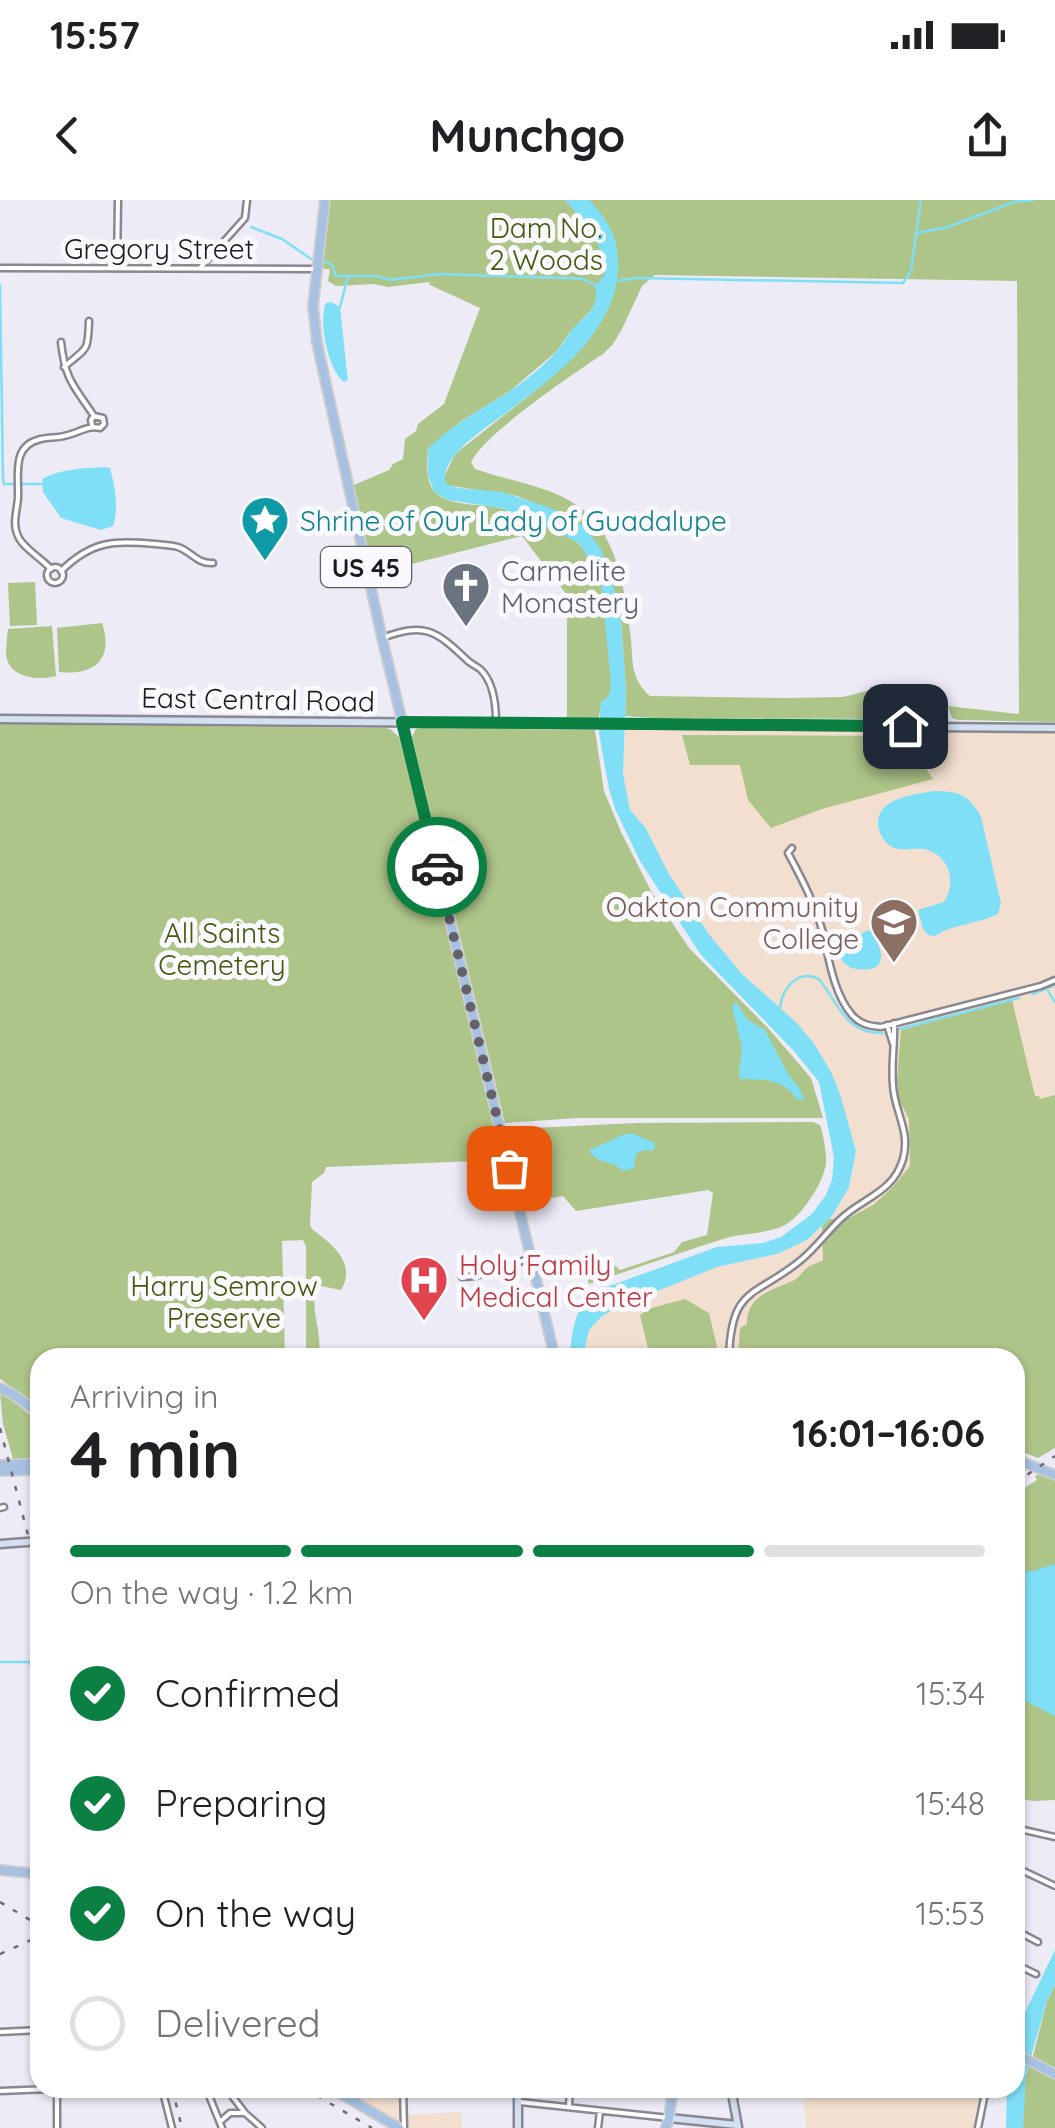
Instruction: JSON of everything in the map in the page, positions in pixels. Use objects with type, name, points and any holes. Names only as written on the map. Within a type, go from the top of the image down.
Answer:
[{"type":"main road","name":"US 45","points":[[325,200],[313,306],[317,343],[382,638],[552,1348]]},
{"type":"main road","name":"East Central Road","points":[[0,719],[1055,728]]},
{"type":"main road","points":[[3,1387],[30,1406]]},
{"type":"main road","points":[[1025,1463],[1055,1475]]},
{"type":"main road","points":[[0,1468],[30,1467]]},
{"type":"main road","points":[[0,1544],[30,1542]]},
{"type":"main road","points":[[0,1870],[30,1873]]},
{"type":"main road","points":[[1025,2058],[1055,2074]]},
{"type":"main road","points":[[349,2098],[401,2128]]},
{"type":"main road","points":[[518,2098],[518,2128]]},
{"type":"main road","points":[[670,2098],[665,2125],[738,2126],[733,2098]]},
{"type":"street","points":[[117,268],[118,200]]},
{"type":"street","points":[[201,267],[241,225],[247,213],[247,200]]},
{"type":"street","name":"Gregory Street","points":[[1,268],[317,269]]},
{"type":"street","points":[[64,367],[85,351],[89,320]]},
{"type":"street","points":[[51,569],[20,542],[14,528],[18,459],[24,448],[38,439],[65,436],[104,424],[71,384],[61,342]]},
{"type":"street","points":[[92,425],[94,416]]},
{"type":"street","points":[[61,571],[87,550],[112,542],[174,546],[203,564],[213,564]]},
{"type":"street","points":[[51,569],[61,571],[62,578],[54,583],[48,578],[51,569]]},
{"type":"street","points":[[382,638],[406,629],[446,638],[482,671],[494,698],[496,723]]},
{"type":"street","points":[[792,848],[788,852],[808,888],[827,957],[848,1010],[864,1024],[881,1027],[1055,980]]},
{"type":"street","points":[[729,1348],[734,1314],[750,1293],[816,1248],[844,1216],[884,1190],[900,1169],[906,1133],[892,1083],[891,1024]]},
{"type":"street","points":[[462,1277],[480,1276],[530,1259]]},
{"type":"street","points":[[1025,1830],[1055,1836]]},
{"type":"street","points":[[1025,1872],[1055,1886]]},
{"type":"street","points":[[1025,1935],[1038,1942]]},
{"type":"street","points":[[1025,1969],[1036,1974]]},
{"type":"street","points":[[0,2032],[30,2030]]},
{"type":"street","points":[[0,2091],[30,2089]]},
{"type":"street","points":[[57,2098],[57,2128]]},
{"type":"street","points":[[164,2098],[172,2128]]},
{"type":"street","points":[[210,2098],[222,2125]]},
{"type":"street","points":[[234,2098],[262,2128]]},
{"type":"street","points":[[401,2128],[402,2098]]},
{"type":"street","points":[[569,2098],[569,2106]]},
{"type":"street","points":[[978,2128],[984,2098]]},
{"type":"street","points":[[518,2102],[600,2110],[665,2125]]},
{"type":"street","points":[[598,2128],[600,2110]]},
{"type":"street","points":[[222,2125],[230,2113],[245,2113]]},
{"type":"shaded area","name":"Oakton Community College","points":[[625,729],[1055,732],[1055,1212],[829,1219],[849,1187],[853,1170],[856,1151],[847,1119],[815,1045],[797,1023],[742,974],[708,933],[669,874],[645,827],[630,810],[623,774]]},
{"type":"shaded area","points":[[822,1226],[824,1326],[767,1348],[585,1348],[589,1330],[602,1316],[623,1305],[717,1267],[777,1254],[807,1240]]},
{"type":"shaded area","points":[[354,2098],[407,2098],[407,2115],[461,2112],[462,2128],[404,2128]]},
{"type":"shaded area","points":[[804,2098],[979,2098],[973,2128],[806,2128]]},
{"type":"green space","name":"Dam No. 2 Woods","points":[[330,200],[1055,200],[1055,722],[958,720],[952,718],[948,706],[1019,714],[1017,281],[655,275],[642,286],[613,344],[511,420],[471,462],[475,469],[566,499],[602,531],[621,580],[635,674],[650,696],[843,697],[875,689],[931,697],[937,704],[933,719],[625,716],[620,607],[575,520],[517,496],[446,485],[444,477],[455,454],[574,357],[596,329],[597,297],[593,308],[557,351],[510,391],[460,422],[428,449],[428,478],[436,493],[456,502],[504,509],[552,527],[579,544],[596,569],[606,606],[611,691],[599,718],[567,721],[567,595],[522,536],[372,574],[354,485],[389,470],[403,459],[405,439],[444,404],[480,308],[429,282],[388,287],[336,286],[328,281],[330,269],[322,269]]},
{"type":"green space","points":[[35,582],[37,625],[10,626],[8,583]]},
{"type":"green space","points":[[102,623],[105,646],[99,662],[83,671],[59,672],[57,628]]},
{"type":"green space","points":[[52,626],[56,676],[34,678],[13,669],[6,655],[8,629]]},
{"type":"green space","name":"All Saints Cemetery","points":[[0,724],[390,729],[399,737],[501,1160],[326,1167],[312,1182],[310,1225],[340,1255],[346,1271],[341,1290],[317,1288],[319,1348],[306,1348],[306,1247],[303,1240],[282,1241],[285,1348],[30,1348],[30,1400],[0,1379]]},
{"type":"green space","points":[[421,728],[595,730],[604,791],[651,891],[689,948],[811,1078],[823,1118],[578,1118],[505,1123],[412,737]]},
{"type":"green space","points":[[682,735],[904,736],[933,779],[822,809],[771,828],[748,800],[740,765],[690,765]]},
{"type":"green space","points":[[1012,1000],[1035,1096],[1040,1099],[1055,1095],[1055,1448],[1038,1458],[1025,1453],[1025,1348],[739,1348],[740,1328],[747,1324],[755,1301],[823,1260],[822,1226],[829,1219],[849,1218],[873,1205],[910,1166],[909,1119],[899,1100],[897,1080],[901,1030]]},
{"type":"green space","points":[[636,1123],[820,1125],[822,1133],[824,1171],[810,1199],[790,1222],[769,1231],[723,1239],[589,1284],[584,1267],[589,1256],[610,1261],[620,1270],[674,1252],[682,1242],[707,1235],[713,1193],[708,1190],[576,1211],[563,1196],[525,1203],[508,1134],[533,1128]]},
{"type":"green space","points":[[685,1299],[709,1313],[717,1348],[648,1348],[640,1315]]},
{"type":"green space","points":[[0,1392],[30,1414],[30,1461],[14,1462],[3,1424]]},
{"type":"green space","points":[[1035,1476],[1055,1479],[1055,1800],[1033,1801],[1025,1800],[1025,1488],[1037,1480]]},
{"type":"green space","points":[[1055,1985],[1055,2068],[1033,2056]]},
{"type":"green space","points":[[1029,2065],[1055,2080],[1055,2128],[1023,2128]]},
{"type":"water","points":[[565,200],[589,200],[612,231],[617,248],[617,282],[604,317],[565,366],[458,451],[446,470],[446,484],[502,492],[548,507],[575,520],[601,549],[620,607],[626,692],[623,774],[630,810],[645,827],[669,874],[708,933],[742,974],[797,1023],[815,1045],[840,1094],[856,1151],[849,1187],[832,1216],[807,1240],[777,1254],[717,1267],[623,1305],[602,1316],[589,1330],[585,1348],[570,1348],[583,1303],[604,1288],[717,1247],[763,1243],[781,1237],[812,1214],[826,1195],[834,1157],[819,1082],[701,955],[640,861],[615,809],[599,733],[601,702],[610,695],[611,683],[601,581],[580,544],[528,517],[448,500],[434,492],[428,475],[428,449],[457,424],[542,366],[593,306],[595,287],[605,274],[597,240]]},
{"type":"water","points":[[326,303],[340,307],[348,380],[344,382],[333,367],[324,333],[324,311]]},
{"type":"water","points":[[110,468],[115,490],[113,526],[101,530],[61,518],[43,492],[42,479],[64,471]]},
{"type":"water","points":[[934,791],[962,796],[977,810],[1001,903],[998,914],[935,936],[923,929],[918,910],[944,902],[950,887],[946,865],[928,850],[889,845],[878,825],[879,816],[890,803]]},
{"type":"water","points":[[880,929],[881,957],[874,968],[851,968],[834,948],[867,931]]},
{"type":"water","points":[[736,1002],[748,1020],[765,1030],[804,1101],[778,1083],[740,1079],[742,1048],[732,1007]]},
{"type":"water","points":[[625,1134],[655,1143],[654,1150],[636,1154],[634,1168],[624,1171],[598,1160],[590,1152],[590,1150]]},
{"type":"water","points":[[1055,1564],[1055,1716],[1025,1701],[1025,1571]]},
{"type":"water","points":[[1055,1950],[1055,1985],[1026,2074],[1025,2092],[1025,2012]]},
{"type":"water","points":[[1007,2098],[1025,2098],[1023,2128],[1006,2128]]},
{"type":"waterway","points":[[911,270],[921,200]]},
{"type":"waterway","points":[[917,233],[948,227],[1014,202],[1034,200]]},
{"type":"waterway","points":[[251,227],[282,239],[311,259]]},
{"type":"waterway","points":[[325,261],[332,265],[336,276],[390,280],[439,274],[566,278],[583,279],[597,286]]},
{"type":"waterway","points":[[617,281],[636,278],[903,283],[910,273]]},
{"type":"waterway","points":[[340,307],[348,276]]},
{"type":"waterway","points":[[0,285],[3,478],[4,484],[15,484]]},
{"type":"waterway","points":[[21,484],[41,484]]},
{"type":"waterway","points":[[780,1007],[784,993],[798,978],[819,979],[852,1023],[860,1029],[883,1033]]},
{"type":"waterway","points":[[1033,994],[1055,985]]},
{"type":"waterway","points":[[1048,991],[1055,1002]]},
{"type":"waterway","points":[[899,1029],[1019,998]]},
{"type":"waterway","points":[[0,1662],[30,1664]]},
{"type":"railway","points":[[0,1428],[30,1543]]},
{"type":"railway","points":[[1025,1476],[1055,1456]]},
{"type":"railway","points":[[0,1902],[30,1920]]},
{"type":"railway","points":[[0,1954],[30,1940]]},
{"type":"railway","points":[[174,2098],[182,2128]]},
{"type":"railway","points":[[321,2098],[372,2128]]},
{"type":"way so far","points":[[437,867],[509,1168]]},
{"type":"place","name":"Shrine of Our Lady of Guadalupe","points":[[265,562]]},
{"type":"place","name":"Carmelite Monastery","points":[[466,628]]},
{"type":"place","name":"Oakton Community College","points":[[894,964]]},
{"type":"place","name":"Holy Family Medical Center","points":[[424,1322]]},
{"type":"route","points":[[437,867],[402,722],[905,726]]},
{"type":"park label","name":"Harry Semrow Preserve","points":[[224,1301]]}]
